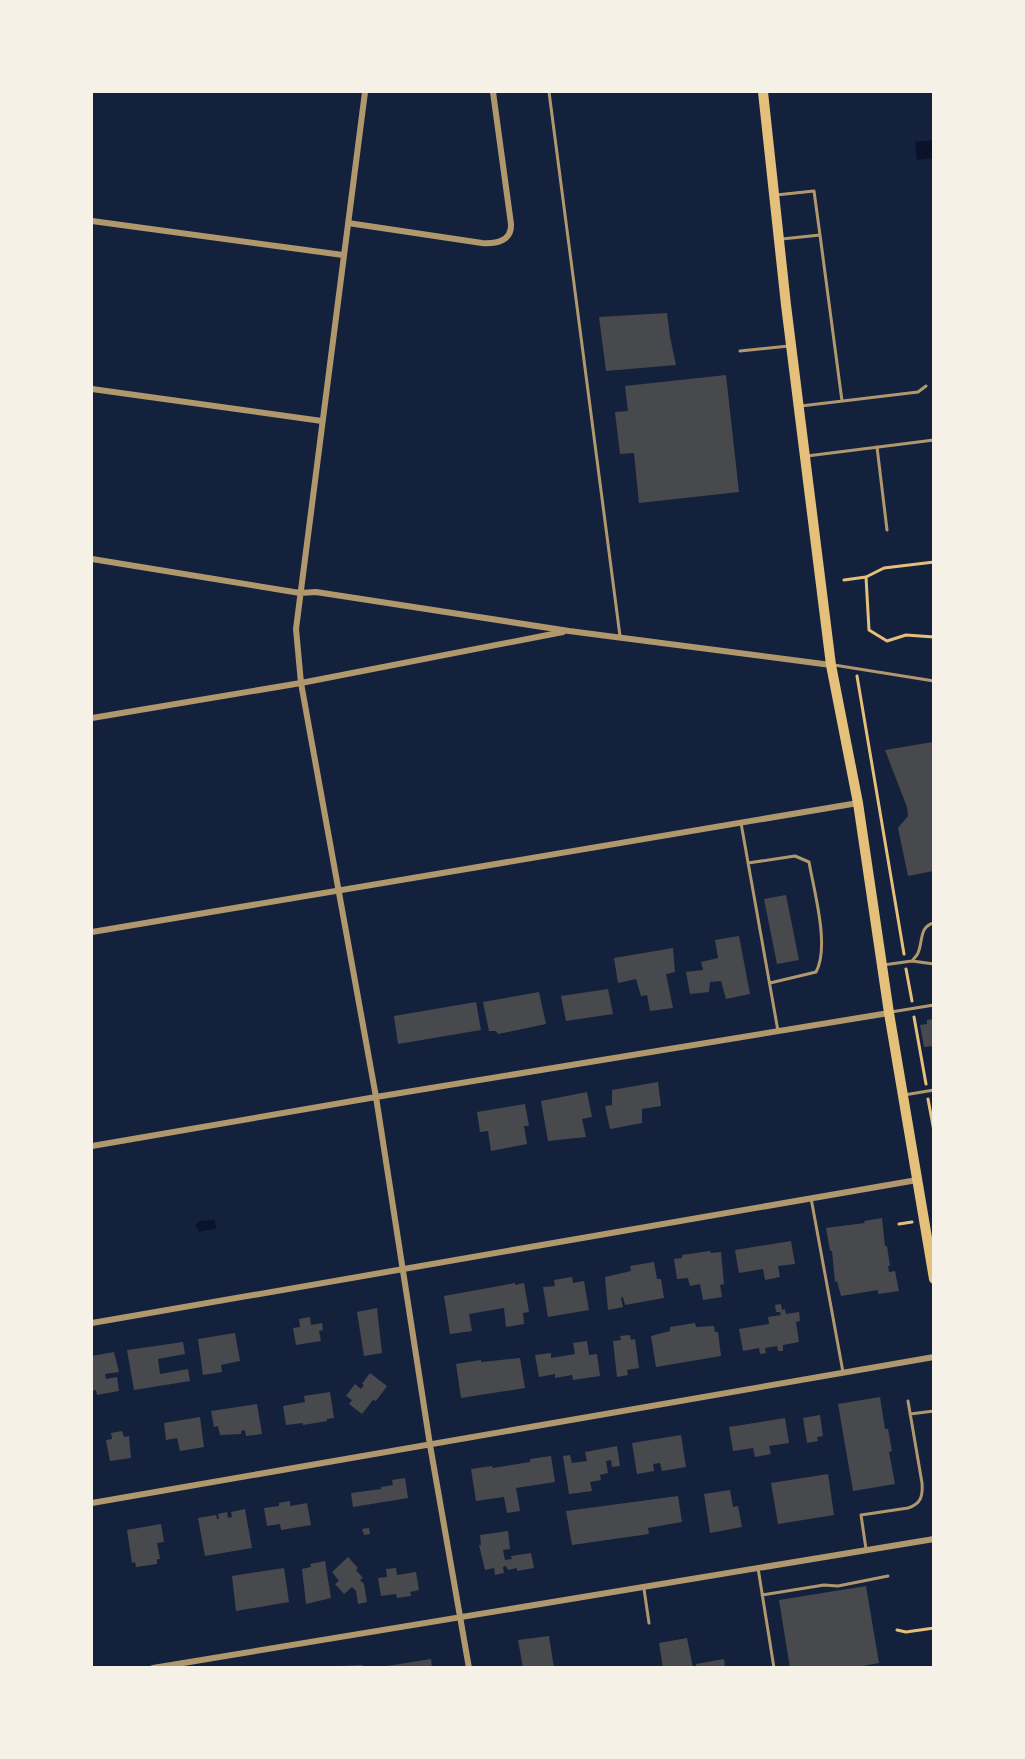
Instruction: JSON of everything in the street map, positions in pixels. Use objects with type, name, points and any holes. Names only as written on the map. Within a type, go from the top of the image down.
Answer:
[{"type":"main road","points":[[763,92],[791,346],[831,665],[858,803],[889,1013],[933,1279]]},
{"type":"street","points":[[365,92],[296,629],[302,683],[376,1096],[430,1445],[469,1668]]},
{"type":"street","points":[[348,223],[482,243],[494,244],[508,237],[511,224],[493,92]]},
{"type":"street","points":[[92,221],[343,255]]},
{"type":"street","points":[[92,389],[322,420]]},
{"type":"street","points":[[92,559],[300,593],[316,592],[569,631],[831,665]]},
{"type":"street","points":[[92,718],[302,683],[569,631]]},
{"type":"street","points":[[92,932],[858,803]]},
{"type":"street","points":[[92,1146],[376,1096],[889,1013]]},
{"type":"street","points":[[92,1323],[917,1180]]},
{"type":"street","points":[[92,1503],[933,1357]]},
{"type":"street","points":[[153,1668],[933,1539]]},
{"type":"lane","points":[[549,92],[620,638]]},
{"type":"lane","points":[[774,195],[814,191],[842,401]]},
{"type":"lane","points":[[779,239],[820,235]]},
{"type":"lane","points":[[740,351],[791,346]]},
{"type":"lane","points":[[799,406],[918,392],[926,386]]},
{"type":"lane","points":[[805,456],[933,440]]},
{"type":"lane","points":[[877,447],[887,530]]},
{"type":"lane","points":[[831,665],[933,681]]},
{"type":"lane","points":[[741,823],[777,1031]]},
{"type":"lane","points":[[748,864],[795,856],[809,862],[821,925],[821,963],[816,972],[770,982]]},
{"type":"lane","points":[[912,961],[919,952],[924,930],[928,924],[933,923]]},
{"type":"lane","points":[[882,965],[912,961],[933,964]]},
{"type":"lane","points":[[889,1013],[933,1005]]},
{"type":"lane","points":[[903,1095],[933,1090]]},
{"type":"lane","points":[[811,1198],[843,1372]]},
{"type":"lane","points":[[866,1551],[861,1515],[915,1506],[922,1496],[922,1483],[908,1401]]},
{"type":"lane","points":[[910,1414],[933,1411]]},
{"type":"lane","points":[[758,1568],[774,1668]]},
{"type":"lane","points":[[762,1595],[824,1585],[838,1586],[888,1576]]},
{"type":"lane","points":[[643,1587],[649,1623]]},
{"type":"path","points":[[844,580],[866,577],[884,568],[933,562]]},
{"type":"path","points":[[866,577],[869,630],[887,641],[906,635],[933,637]]},
{"type":"path","points":[[856,669],[933,1131]]},
{"type":"path","points":[[897,1630],[906,1632],[933,1628]]},
{"type":"water","points":[[933,140],[933,158],[917,160],[915,142]]},
{"type":"water","points":[[214,1220],[217,1228],[199,1232],[195,1225],[200,1221]]},
{"type":"building","points":[[667,313],[676,365],[606,371],[599,317]]},
{"type":"building","points":[[726,375],[739,492],[639,503],[634,453],[620,454],[615,412],[628,411],[625,386]]},
{"type":"building","points":[[933,742],[933,871],[908,876],[898,828],[908,816],[907,807],[885,750]]},
{"type":"building","points":[[786,895],[799,960],[777,964],[764,899]]},
{"type":"building","points":[[739,936],[750,994],[726,999],[721,981],[710,982],[709,992],[690,994],[686,972],[703,970],[701,962],[718,958],[715,940]]},
{"type":"building","points":[[673,948],[675,972],[666,974],[673,1008],[650,1011],[647,995],[641,996],[636,979],[618,983],[614,958]]},
{"type":"building","points":[[608,989],[613,1014],[566,1021],[561,996]]},
{"type":"building","points":[[539,992],[546,1024],[498,1034],[496,1031],[489,1031],[483,1002]]},
{"type":"building","points":[[476,1002],[481,1030],[398,1044],[394,1016]]},
{"type":"building","points":[[933,1019],[933,1046],[924,1047],[920,1025],[927,1024],[927,1020]]},
{"type":"building","points":[[658,1082],[661,1106],[642,1109],[642,1123],[610,1129],[605,1106],[612,1105],[612,1090]]},
{"type":"building","points":[[587,1092],[592,1117],[582,1119],[586,1137],[548,1141],[541,1101]]},
{"type":"building","points":[[525,1104],[529,1126],[524,1126],[527,1144],[491,1151],[488,1131],[480,1132],[477,1112]]},
{"type":"building","points":[[882,1218],[889,1272],[895,1271],[899,1291],[878,1294],[878,1290],[841,1296],[837,1281],[835,1282],[832,1251],[830,1251],[826,1228],[865,1223],[864,1221]]},
{"type":"building","points":[[791,1241],[795,1264],[778,1266],[780,1277],[765,1280],[763,1269],[739,1273],[735,1250]]},
{"type":"building","points":[[710,1251],[711,1253],[721,1252],[724,1284],[720,1285],[722,1297],[703,1300],[700,1284],[690,1286],[688,1278],[677,1279],[674,1259],[682,1258],[682,1255]]},
{"type":"building","points":[[654,1262],[657,1279],[661,1279],[664,1298],[625,1305],[623,1297],[621,1298],[623,1307],[608,1310],[605,1277],[631,1271],[630,1266]]},
{"type":"building","points":[[572,1277],[573,1283],[584,1281],[589,1310],[548,1317],[543,1287],[555,1286],[554,1280]]},
{"type":"building","points":[[515,1283],[515,1285],[524,1283],[529,1312],[523,1313],[524,1324],[506,1327],[504,1308],[469,1314],[472,1331],[450,1334],[444,1296]]},
{"type":"building","points":[[781,1304],[786,1314],[799,1312],[800,1321],[796,1322],[799,1342],[783,1345],[783,1351],[778,1351],[777,1346],[765,1348],[766,1353],[760,1354],[759,1348],[743,1351],[739,1329],[769,1324],[768,1317],[781,1315],[780,1312],[776,1312],[775,1305]]},
{"type":"building","points":[[377,1308],[382,1353],[364,1356],[357,1312]]},
{"type":"building","points":[[310,1317],[311,1325],[322,1323],[323,1330],[319,1331],[321,1341],[296,1345],[293,1328],[300,1327],[299,1319]]},
{"type":"building","points":[[695,1323],[696,1327],[714,1326],[715,1332],[718,1332],[721,1356],[656,1367],[651,1336],[670,1331],[670,1327]]},
{"type":"building","points":[[235,1333],[240,1361],[221,1365],[222,1372],[203,1375],[198,1339]]},
{"type":"building","points":[[630,1335],[631,1340],[635,1339],[639,1368],[627,1370],[628,1375],[617,1377],[613,1341],[621,1340],[620,1336]]},
{"type":"building","points":[[587,1341],[589,1355],[597,1354],[600,1376],[573,1380],[572,1375],[555,1378],[555,1374],[539,1377],[535,1355],[551,1353],[551,1358],[575,1354],[573,1343]]},
{"type":"building","points":[[183,1342],[185,1354],[158,1359],[160,1374],[188,1369],[190,1381],[134,1390],[127,1350]]},
{"type":"building","points":[[114,1352],[119,1372],[105,1374],[106,1379],[117,1377],[119,1391],[97,1395],[96,1390],[92,1391],[92,1356]]},
{"type":"building","points":[[520,1358],[525,1388],[461,1398],[456,1364]]},
{"type":"building","points":[[370,1373],[387,1386],[362,1414],[349,1404],[352,1400],[346,1396],[355,1384],[361,1389]]},
{"type":"building","points":[[330,1392],[334,1418],[303,1425],[303,1423],[286,1425],[283,1406],[305,1402],[304,1396]]},
{"type":"building","points":[[880,1397],[885,1429],[888,1429],[892,1451],[889,1452],[895,1484],[853,1491],[838,1404]]},
{"type":"building","points":[[257,1404],[262,1434],[246,1436],[245,1430],[241,1431],[241,1434],[220,1435],[218,1426],[214,1427],[211,1411]]},
{"type":"building","points":[[820,1415],[823,1436],[817,1437],[818,1441],[807,1443],[803,1418]]},
{"type":"building","points":[[200,1417],[204,1447],[180,1451],[177,1438],[166,1440],[164,1423]]},
{"type":"building","points":[[785,1418],[789,1443],[769,1446],[771,1454],[755,1457],[753,1448],[733,1451],[729,1427]]},
{"type":"building","points":[[122,1431],[124,1437],[129,1436],[131,1458],[110,1461],[106,1440],[112,1439],[111,1433]]},
{"type":"building","points":[[681,1435],[686,1467],[662,1471],[660,1463],[653,1464],[654,1471],[637,1474],[632,1443]]},
{"type":"building","points":[[617,1446],[620,1466],[612,1467],[611,1460],[606,1461],[608,1473],[600,1475],[601,1480],[590,1482],[592,1491],[569,1494],[563,1456],[570,1455],[572,1463],[587,1461],[585,1452]]},
{"type":"building","points":[[551,1456],[555,1482],[516,1488],[520,1511],[507,1513],[504,1497],[476,1501],[471,1469],[530,1462],[530,1459]]},
{"type":"building","points":[[828,1474],[834,1515],[778,1524],[771,1483]]},
{"type":"building","points":[[405,1478],[408,1498],[353,1507],[351,1493],[381,1489],[381,1487],[393,1485],[392,1480]]},
{"type":"building","points":[[730,1490],[733,1507],[738,1506],[742,1527],[710,1533],[704,1494]]},
{"type":"building","points":[[678,1496],[682,1522],[648,1528],[649,1534],[572,1545],[566,1511]]},
{"type":"building","points":[[290,1501],[290,1506],[307,1503],[311,1525],[281,1530],[280,1524],[267,1526],[264,1508],[279,1506],[279,1503]]},
{"type":"building","points":[[245,1509],[252,1548],[205,1556],[198,1518],[216,1515],[219,1519],[218,1514],[227,1512],[228,1518],[232,1517],[231,1512]]},
{"type":"building","points":[[161,1524],[164,1542],[157,1543],[160,1559],[157,1559],[157,1564],[136,1567],[135,1562],[132,1563],[127,1530]]},
{"type":"building","points":[[369,1528],[370,1534],[364,1535],[362,1529]]},
{"type":"building","points":[[508,1531],[510,1549],[503,1550],[505,1560],[512,1559],[511,1556],[531,1553],[534,1568],[517,1571],[517,1568],[508,1570],[506,1566],[503,1567],[504,1573],[495,1575],[494,1568],[485,1570],[479,1545],[481,1545],[480,1535]]},
{"type":"building","points":[[348,1557],[363,1578],[360,1580],[364,1584],[367,1602],[358,1604],[356,1591],[352,1587],[344,1594],[335,1584],[339,1581],[332,1572]]},
{"type":"building","points":[[325,1561],[331,1598],[306,1604],[302,1569],[311,1567],[310,1564]]},
{"type":"building","points":[[284,1568],[289,1602],[236,1611],[232,1576]]},
{"type":"building","points":[[396,1568],[397,1575],[416,1572],[419,1590],[410,1592],[411,1596],[397,1598],[396,1594],[381,1596],[378,1578],[387,1577],[386,1569]]},
{"type":"building","points":[[866,1586],[879,1663],[853,1668],[790,1668],[779,1600]]},
{"type":"building","points":[[549,1636],[554,1668],[523,1668],[518,1640]]},
{"type":"building","points":[[687,1638],[693,1668],[663,1668],[659,1643]]},
{"type":"building","points":[[431,1659],[432,1668],[387,1668],[387,1666]]},
{"type":"building","points":[[724,1659],[725,1668],[697,1668],[696,1664]]},
{"type":"building","points":[[362,1665],[362,1668],[341,1668],[341,1666]]}]
